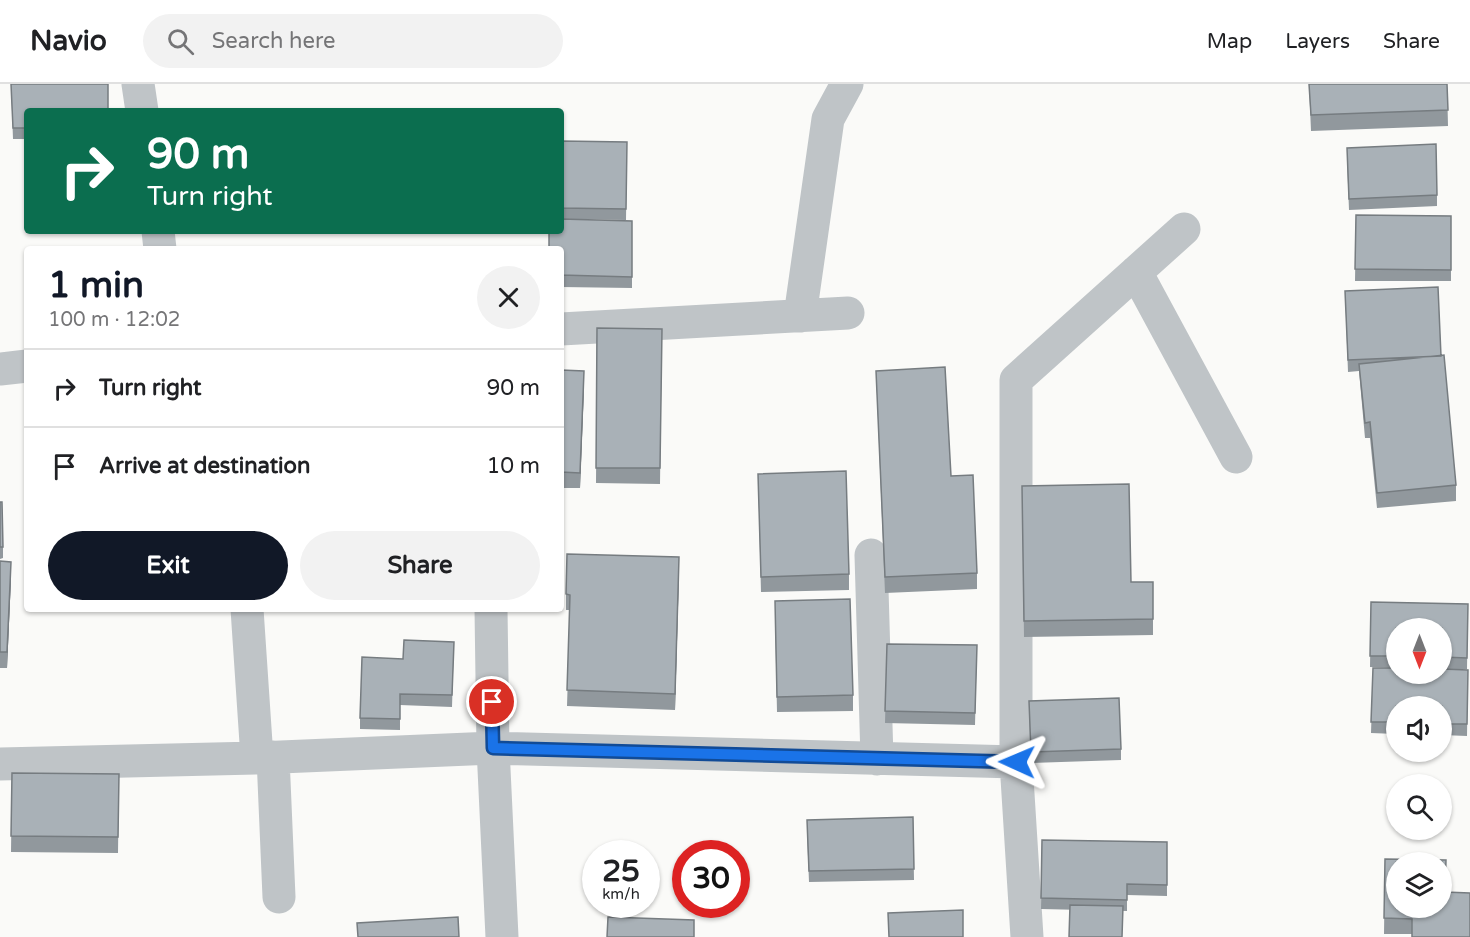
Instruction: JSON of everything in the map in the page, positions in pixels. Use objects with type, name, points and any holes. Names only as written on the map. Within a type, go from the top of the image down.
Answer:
[{"type":"street","points":[[138,84],[142,108]]},
{"type":"street","points":[[800,316],[828,119],[847,84]]},
{"type":"street","points":[[1027,937],[1017,762],[1017,380],[1184,229]]},
{"type":"street","points":[[1136,272],[1236,457]]},
{"type":"street","points":[[564,328],[848,313]]},
{"type":"street","points":[[0,369],[24,366]]},
{"type":"street","points":[[871,555],[877,759]]},
{"type":"street","points":[[248,612],[279,897]]},
{"type":"street","points":[[491,612],[493,748],[502,937]]},
{"type":"street","points":[[0,766],[493,748],[1017,762]]},
{"type":"building","points":[[11,84],[108,84],[108,108],[24,108],[24,128],[13,128]]},
{"type":"building","points":[[1309,84],[1447,84],[1448,110],[1311,115]]},
{"type":"building","points":[[564,141],[627,142],[626,209],[564,208]]},
{"type":"building","points":[[1436,144],[1437,195],[1349,199],[1347,148]]},
{"type":"building","points":[[1356,215],[1451,216],[1451,270],[1355,269]]},
{"type":"building","points":[[564,219],[632,221],[632,277],[564,275],[564,246],[549,246],[549,234],[564,234]]},
{"type":"building","points":[[1438,287],[1441,356],[1348,360],[1345,291]]},
{"type":"building","points":[[597,328],[662,329],[660,468],[596,468]]},
{"type":"building","points":[[1444,355],[1456,485],[1377,493],[1370,422],[1365,423],[1359,364]]},
{"type":"building","points":[[945,367],[951,476],[973,475],[977,573],[885,577],[876,371]]},
{"type":"building","points":[[564,370],[584,371],[580,473],[564,472]]},
{"type":"building","points":[[846,471],[849,574],[761,577],[758,474]]},
{"type":"building","points":[[1129,484],[1131,582],[1153,582],[1153,619],[1024,621],[1022,486]]},
{"type":"building","points":[[0,502],[2,502],[3,547],[0,547]]},
{"type":"building","points":[[567,554],[679,557],[675,694],[567,690],[570,595],[566,594]]},
{"type":"building","points":[[0,561],[11,562],[7,652],[0,652]]},
{"type":"building","points":[[850,599],[853,695],[777,697],[775,601]]},
{"type":"building","points":[[1371,602],[1468,604],[1467,658],[1452,657],[1452,618],[1386,618],[1386,656],[1370,656]]},
{"type":"building","points":[[404,640],[454,642],[452,695],[400,694],[400,719],[360,718],[362,657],[403,659]]},
{"type":"building","points":[[887,644],[977,645],[975,713],[885,711]]},
{"type":"building","points":[[1373,668],[1386,668],[1386,684],[1452,684],[1452,669],[1468,670],[1467,724],[1452,724],[1452,696],[1386,696],[1386,722],[1371,722]]},
{"type":"building","points":[[1119,698],[1121,749],[1031,752],[1029,701]]},
{"type":"building","points":[[12,773],[119,774],[118,837],[11,836]]},
{"type":"building","points":[[913,817],[914,869],[809,871],[807,820]]},
{"type":"building","points":[[1042,840],[1167,842],[1167,885],[1127,884],[1127,900],[1041,898]]},
{"type":"building","points":[[1385,859],[1386,918],[1452,918],[1452,892],[1470,893],[1470,937],[1412,937],[1412,919],[1384,918]]},
{"type":"building","points":[[1070,905],[1123,906],[1122,937],[1069,937]]},
{"type":"building","points":[[963,910],[963,937],[889,937],[888,913]]},
{"type":"building","points":[[458,917],[459,937],[358,937],[357,923]]},
{"type":"building","points":[[608,918],[694,920],[694,937],[607,937]]},
{"type":"route","points":[[492,702],[493,748],[1017,762]]}]
